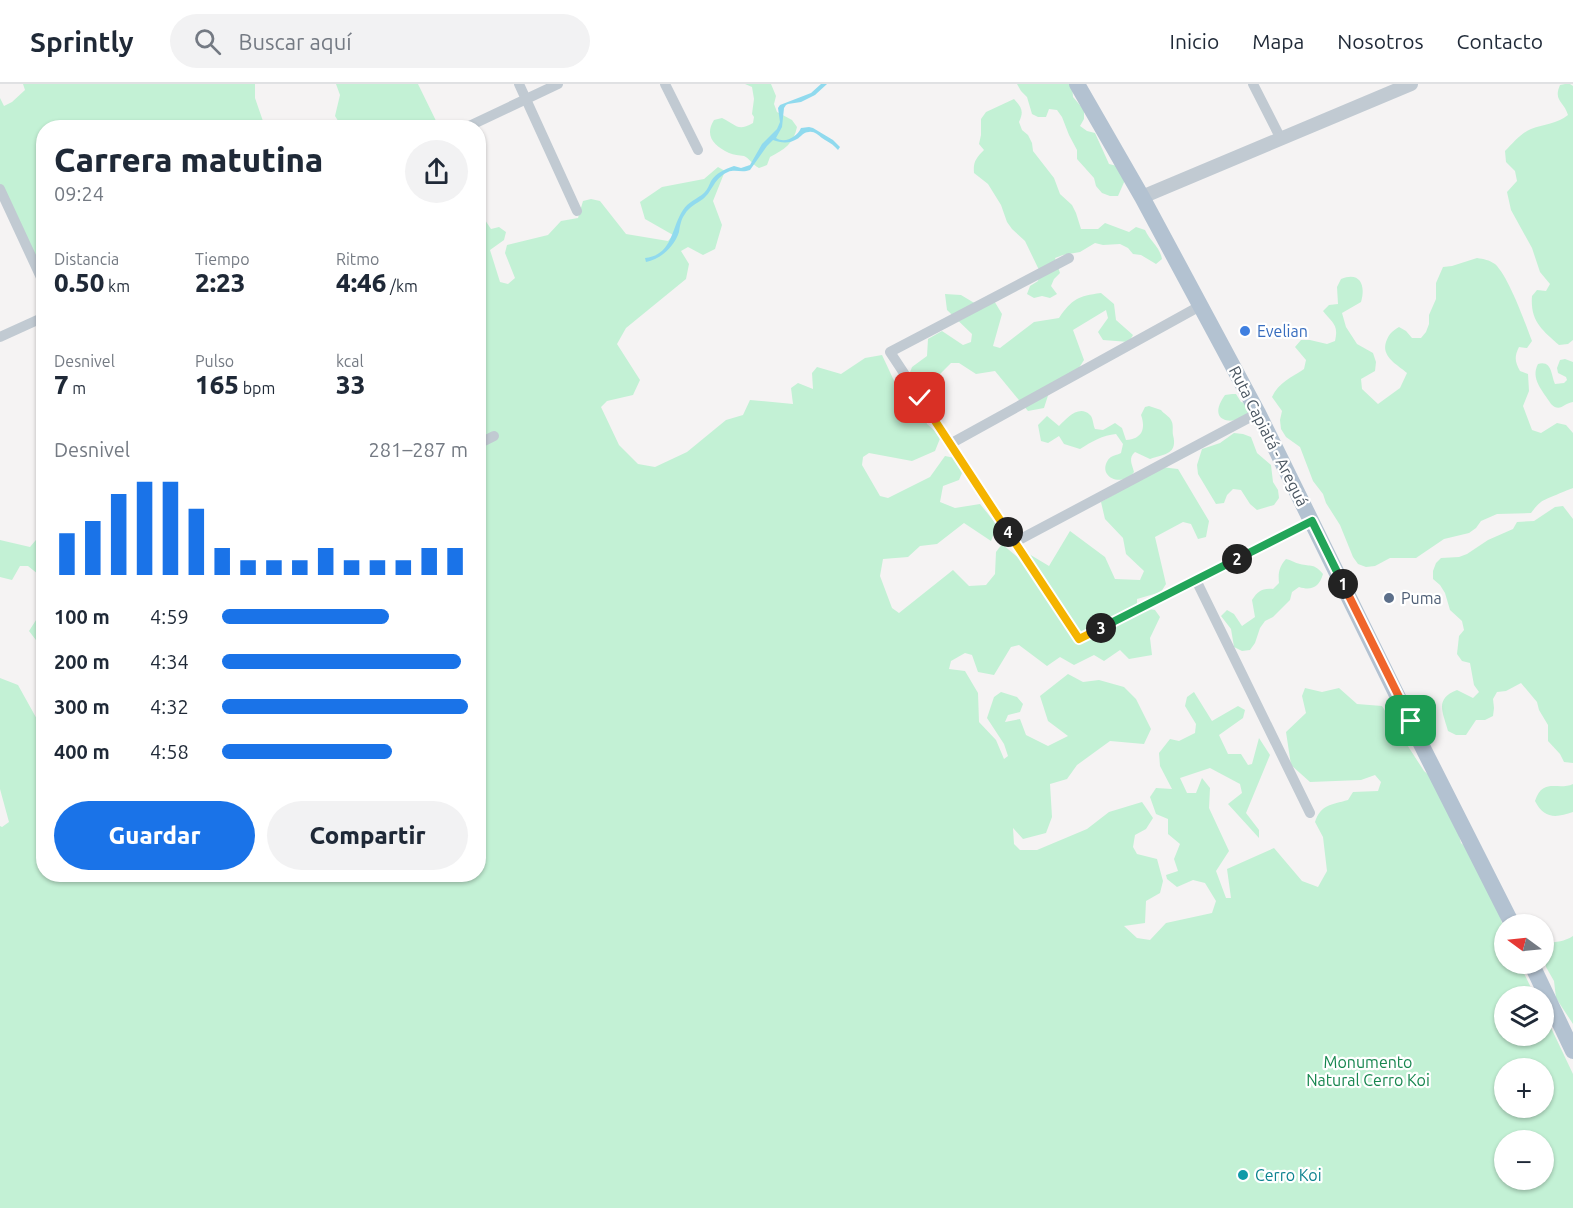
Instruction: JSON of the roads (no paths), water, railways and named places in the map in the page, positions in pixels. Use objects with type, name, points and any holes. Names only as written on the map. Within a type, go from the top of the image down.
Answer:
[{"type":"main road","name":"Ruta Capiatá - Areguá","points":[[1077,84],[1142,197],[1258,412],[1507,914]]},
{"type":"main road","points":[[1536,974],[1573,1051]]},
{"type":"street","points":[[519,84],[577,211]]},
{"type":"street","points":[[482,120],[558,84]]},
{"type":"street","points":[[665,84],[698,150]]},
{"type":"street","points":[[1253,84],[1281,139]]},
{"type":"street","points":[[1142,197],[1411,84]]},
{"type":"street","points":[[0,189],[36,267]]},
{"type":"street","points":[[1068,258],[890,352],[1079,639],[1312,521]]},
{"type":"street","points":[[951,444],[1200,306]]},
{"type":"street","points":[[0,337],[36,321]]},
{"type":"street","points":[[1015,542],[1258,412]]},
{"type":"street","points":[[486,440],[495,436]]},
{"type":"street","points":[[1196,580],[1310,813]]},
{"type":"water","points":[[821,84],[827,84],[815,95],[801,102],[786,105],[782,127],[776,138],[787,140],[794,137],[801,128],[809,127],[833,140],[840,147],[838,150],[813,132],[805,133],[794,141],[773,140],[750,170],[731,171],[719,178],[706,196],[687,212],[677,237],[670,247],[662,255],[646,262],[645,258],[661,252],[666,246],[683,210],[704,193],[715,176],[734,166],[741,168],[750,165],[762,144],[777,129],[780,122],[778,108],[780,105],[811,93]]},
{"type":"place","name":"Evelian","points":[[1245,331]]},
{"type":"place","name":"Puma","points":[[1389,598]]},
{"type":"place","name":"Cerro Koi","points":[[1243,1175]]},
{"type":"park label","name":"Monumento Natural Cerro Koi","points":[[1368,1071]]}]
